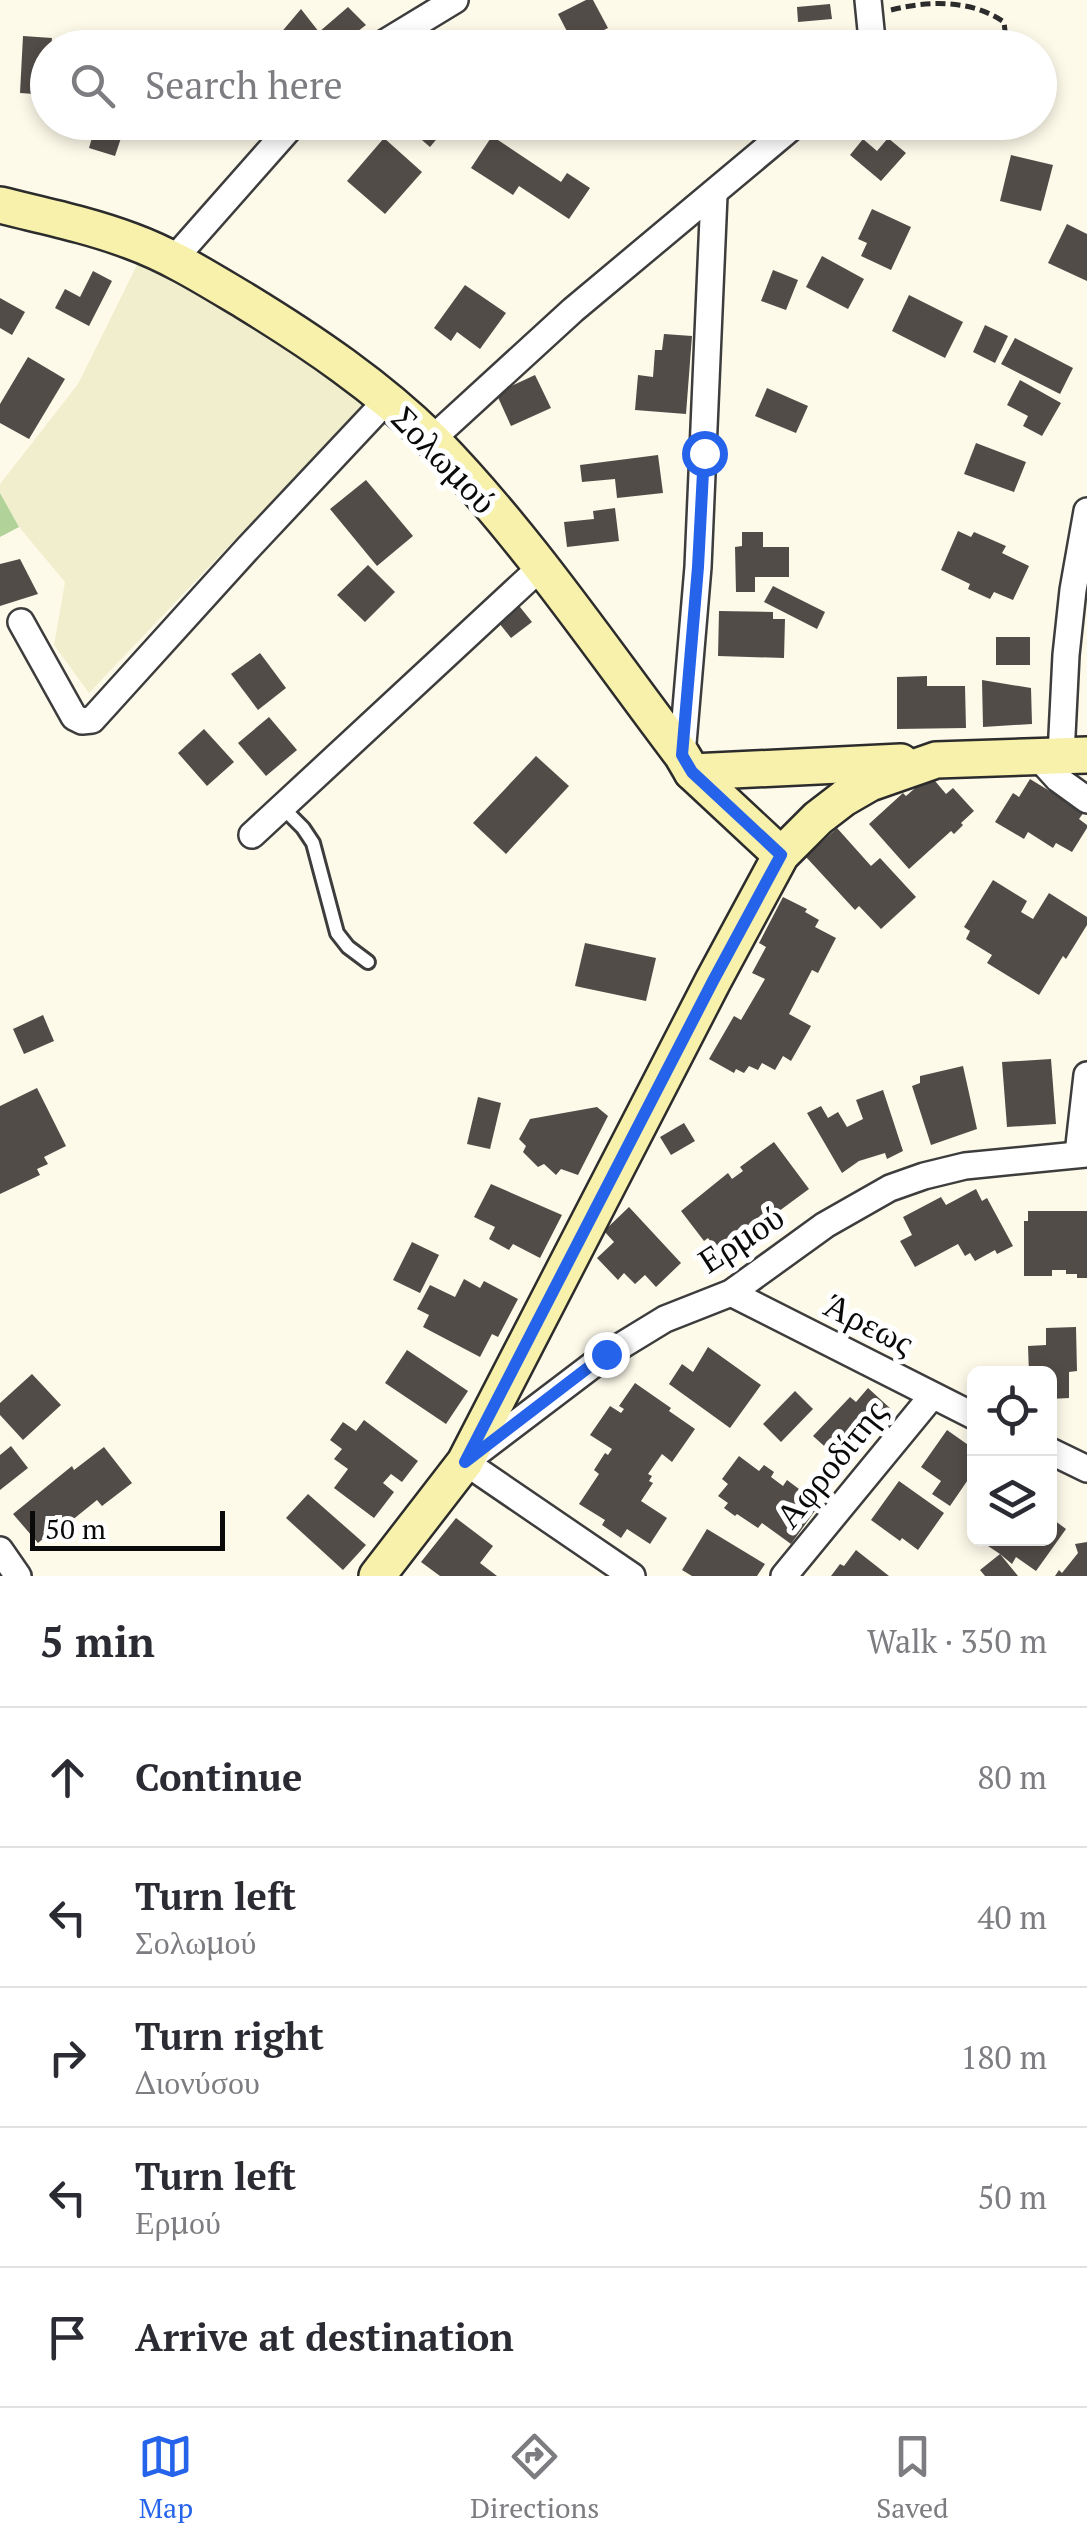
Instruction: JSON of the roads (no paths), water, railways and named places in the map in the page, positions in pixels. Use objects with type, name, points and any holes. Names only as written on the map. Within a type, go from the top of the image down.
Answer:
[{"type":"street","points":[[406,30],[455,0]]},
{"type":"street","points":[[174,259],[280,140]]},
{"type":"street","points":[[431,440],[573,310],[777,140]]},
{"type":"street","points":[[714,195],[687,764],[1062,755]]},
{"type":"street","name":"Σολωμού","points":[[0,205],[130,240],[174,259],[301,335],[386,400],[431,440],[489,504],[687,764],[781,855]]},
{"type":"street","points":[[21,622],[74,716],[82,721],[92,720],[386,400]]},
{"type":"street","points":[[1087,510],[1072,590],[1058,778],[1087,800]]},
{"type":"street","points":[[252,835],[540,568]]},
{"type":"street","points":[[376,1576],[465,1462],[781,855],[844,798],[870,783],[936,760]]},
{"type":"street","points":[[1082,1154],[1087,1074]]},
{"type":"street","name":"Ερμού","points":[[465,1462],[606,1354],[665,1320],[732,1293],[826,1225],[890,1188],[964,1166],[1082,1154]]},
{"type":"street","name":"Άρεως","points":[[732,1293],[967,1413]]},
{"type":"street","name":"Αφροδίτης","points":[[784,1576],[932,1396]]},
{"type":"street","points":[[1057,1455],[1087,1469]]},
{"type":"street","points":[[465,1462],[632,1576]]},
{"type":"street","points":[[0,1550],[18,1576]]},
{"type":"lane","points":[[282,807],[314,843],[338,932],[348,947],[368,962]]}]
